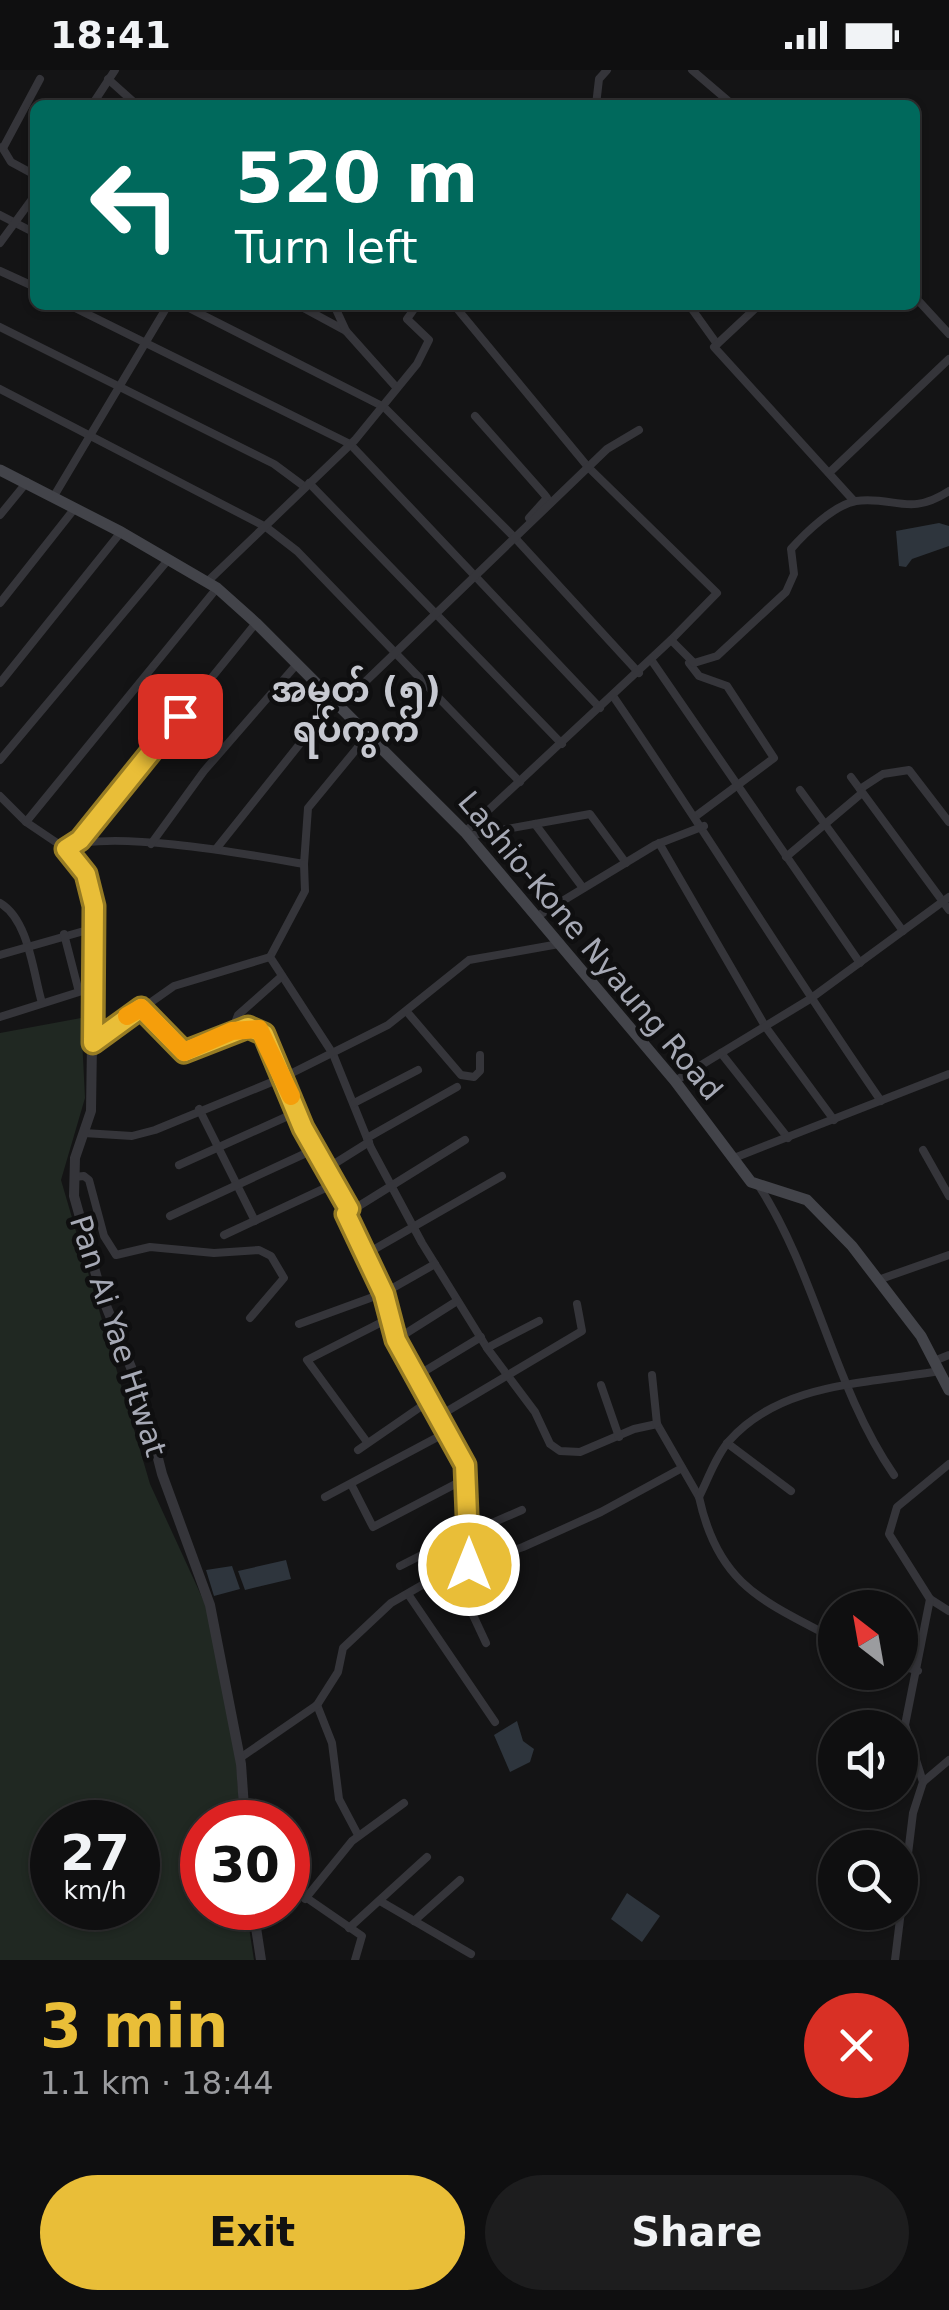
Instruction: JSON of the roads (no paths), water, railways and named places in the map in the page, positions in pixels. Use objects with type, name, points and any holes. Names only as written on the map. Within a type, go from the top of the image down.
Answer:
[{"type":"main road","name":"Lashio-Kone Nyaung Road","points":[[0,470],[121,532],[212,585],[256,623],[467,834],[675,1081],[751,1182],[808,1200],[878,1280],[949,1390]]},
{"type":"street","points":[[95,100],[115,70]]},
{"type":"street","points":[[597,100],[599,78],[608,70]]},
{"type":"street","points":[[692,70],[726,100]]},
{"type":"street","points":[[30,173],[11,162],[2,146],[40,79]]},
{"type":"street","points":[[108,79],[131,100]]},
{"type":"street","points":[[0,242],[30,203]]},
{"type":"street","points":[[0,215],[30,231]]},
{"type":"street","points":[[0,271],[30,285]]},
{"type":"street","points":[[920,302],[949,334]]},
{"type":"street","points":[[80,310],[350,444],[600,708]]},
{"type":"street","points":[[54,496],[165,310]]},
{"type":"street","points":[[193,310],[384,407],[516,539],[638,673]]},
{"type":"street","points":[[307,310],[346,331]]},
{"type":"street","points":[[336,310],[346,331],[396,387]]},
{"type":"street","points":[[26,822],[212,585],[350,444],[417,364],[429,340],[407,318],[413,310]]},
{"type":"street","points":[[458,310],[588,466],[717,593],[652,661],[467,834]]},
{"type":"street","points":[[693,310],[717,344]]},
{"type":"street","points":[[754,310],[714,346],[854,501]]},
{"type":"street","points":[[0,327],[274,464],[307,485],[562,744]]},
{"type":"street","points":[[829,473],[949,358]]},
{"type":"street","points":[[0,389],[266,527],[297,551],[520,782]]},
{"type":"street","points":[[474,416],[546,498],[516,539]]},
{"type":"street","points":[[216,849],[336,704],[516,539],[588,466],[639,430]]},
{"type":"street","points":[[0,515],[27,482]]},
{"type":"street","points":[[682,654],[694,663],[717,656],[786,592],[794,574],[792,549],[805,532],[854,501],[910,508],[949,491]]},
{"type":"street","points":[[0,603],[76,508]]},
{"type":"street","points":[[0,683],[121,532]]},
{"type":"street","points":[[0,760],[168,560]]},
{"type":"street","points":[[0,796],[26,822],[66,849],[80,840],[256,623]]},
{"type":"street","points":[[670,640],[699,676],[727,686],[774,758],[696,816]]},
{"type":"street","points":[[652,661],[860,963]]},
{"type":"street","points":[[150,844],[204,771],[297,664]]},
{"type":"street","points":[[613,696],[704,826],[810,999],[880,1101]]},
{"type":"street","points":[[93,1043],[174,986],[270,957],[305,890],[308,808],[368,735]]},
{"type":"street","points":[[786,857],[883,774],[909,770],[949,822]]},
{"type":"street","points":[[675,1081],[810,999],[947,903],[851,777]]},
{"type":"street","points":[[800,790],[903,931]]},
{"type":"street","points":[[467,834],[590,814],[626,863]]},
{"type":"street","points":[[536,824],[584,888]]},
{"type":"street","points":[[536,917],[659,844],[704,826]]},
{"type":"street","points":[[80,840],[216,849],[304,864]]},
{"type":"street","points":[[659,844],[765,1026],[834,1120]]},
{"type":"street","name":"Pan Ai Yae Htwat","points":[[66,849],[86,874],[94,906],[90,1111],[74,1177],[74,1196],[97,1280],[141,1392],[162,1474],[210,1605],[240,1758],[243,1800]]},
{"type":"street","points":[[0,903],[10,910],[28,946],[42,1003]]},
{"type":"street","points":[[0,956],[64,934],[91,930]]},
{"type":"street","points":[[0,1016],[79,992],[64,934]]},
{"type":"street","points":[[84,1133],[132,1136],[284,1077],[408,1013],[468,960],[559,944]]},
{"type":"street","points":[[270,957],[333,1054],[368,1140],[435,1264],[487,1348],[535,1412],[550,1444],[560,1451],[580,1452],[657,1424]]},
{"type":"street","points":[[232,1031],[238,1015],[282,976]]},
{"type":"street","points":[[141,1008],[184,1052],[232,1031],[259,1029],[315,1149],[349,1209]]},
{"type":"street","points":[[408,1013],[461,1075],[474,1077],[480,1071],[480,1055]]},
{"type":"street","points":[[721,1053],[788,1138]]},
{"type":"street","points":[[354,1103],[418,1070]]},
{"type":"street","points":[[734,1158],[949,1074]]},
{"type":"street","points":[[326,1169],[457,1088]]},
{"type":"street","points":[[199,1109],[254,1221]]},
{"type":"street","points":[[180,1165],[298,1112]]},
{"type":"street","points":[[465,1140],[346,1214],[384,1294],[396,1340],[449,1431],[467,1478],[469,1565]]},
{"type":"street","points":[[170,1216],[315,1149]]},
{"type":"street","points":[[923,1150],[949,1196]]},
{"type":"street","points":[[366,1254],[502,1176]]},
{"type":"street","points":[[74,1177],[89,1180],[104,1236],[116,1255],[150,1247],[214,1253],[259,1250],[271,1256],[284,1278],[250,1318]]},
{"type":"street","points":[[224,1234],[334,1184]]},
{"type":"street","points":[[758,1184],[784,1225],[854,1409],[894,1475]]},
{"type":"street","points":[[878,1280],[949,1255]]},
{"type":"street","points":[[298,1324],[384,1294],[435,1264]]},
{"type":"street","points":[[396,1340],[457,1301]]},
{"type":"street","points":[[439,1416],[505,1373],[585,1329],[577,1304]]},
{"type":"street","points":[[368,1442],[307,1360],[388,1320]]},
{"type":"street","points":[[487,1348],[539,1321]]},
{"type":"street","points":[[415,1376],[481,1338]]},
{"type":"street","points":[[699,1497],[726,1443],[761,1411],[796,1394],[936,1366],[949,1355]]},
{"type":"street","points":[[652,1375],[657,1424],[699,1497],[714,1549],[770,1607],[818,1630]]},
{"type":"street","points":[[601,1386],[619,1436]]},
{"type":"street","points":[[358,1450],[429,1401]]},
{"type":"street","points":[[325,1497],[449,1431]]},
{"type":"street","points":[[726,1443],[791,1491]]},
{"type":"street","points":[[949,1464],[897,1507],[888,1534],[930,1599],[949,1611]]},
{"type":"street","points":[[240,1758],[317,1704],[338,1672],[343,1648],[391,1603],[452,1570],[601,1512],[682,1468]]},
{"type":"street","points":[[351,1484],[373,1528],[467,1478]]},
{"type":"street","points":[[400,1566],[522,1510]]},
{"type":"street","points":[[452,1570],[486,1643]]},
{"type":"street","points":[[408,1594],[496,1722]]},
{"type":"street","points":[[918,1671],[930,1599]]},
{"type":"street","points":[[913,1690],[905,1725],[923,1782]]},
{"type":"street","points":[[317,1704],[332,1743],[339,1799],[358,1835]]},
{"type":"street","points":[[894,1960],[908,1830],[923,1782],[949,1760]]},
{"type":"street","points":[[310,1893],[358,1835],[404,1804]]},
{"type":"street","points":[[350,1928],[426,1857]]},
{"type":"street","points":[[414,1921],[460,1880]]},
{"type":"street","points":[[380,1900],[470,1954]]},
{"type":"street","points":[[310,1902],[362,1936],[355,1960]]},
{"type":"street","points":[[256,1930],[261,1960]]},
{"type":"district","name":"အမှတ် (၅) ရပ်ကွက်","points":[[356,710]]}]
